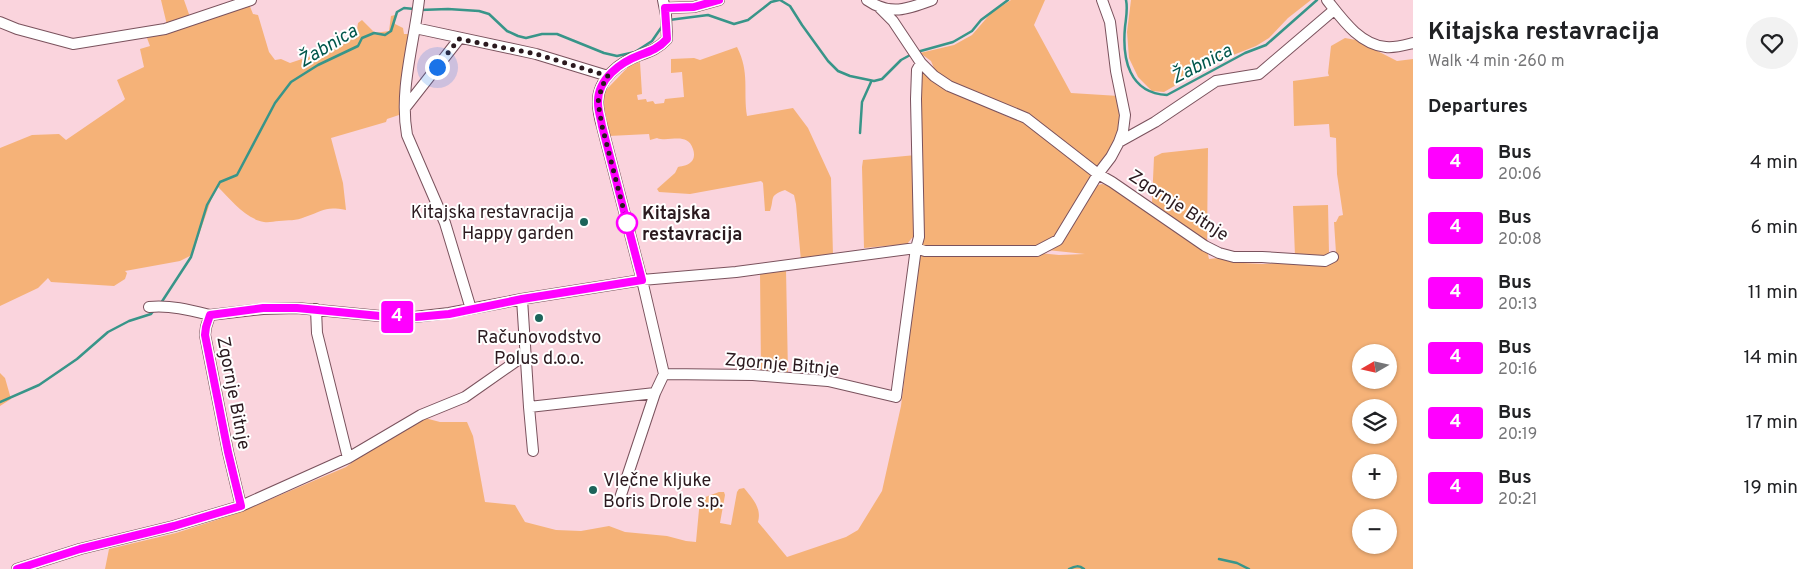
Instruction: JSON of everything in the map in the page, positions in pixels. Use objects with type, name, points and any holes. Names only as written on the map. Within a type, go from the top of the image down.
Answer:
[{"type":"street","points":[[0,22],[17,29],[73,44],[165,29],[251,0]]},
{"type":"street","points":[[620,498],[654,393],[664,374],[599,113],[599,94],[608,76],[626,62],[650,51],[667,39],[665,8],[694,7],[719,0]]},
{"type":"street","name":"Zgornje Bitnje","points":[[868,0],[880,8],[893,21],[919,60],[934,76],[950,86],[1026,118],[1098,174],[1205,246],[1219,253],[1234,257],[1325,261],[1333,257]]},
{"type":"street","points":[[880,8],[897,10],[932,0]]},
{"type":"street","name":"Zgornje Bitnje","points":[[241,506],[228,452],[205,335],[210,315],[263,308],[316,309],[406,317],[437,315],[642,280],[736,272],[916,248],[925,250],[1037,251],[1058,240],[1098,174],[1111,157],[1123,131],[1125,115],[1116,71],[1110,22],[1102,0]]},
{"type":"street","points":[[419,2],[404,109],[407,135],[445,223],[471,309]]},
{"type":"street","points":[[1118,142],[1155,122],[1216,81],[1259,74],[1330,4],[1355,32],[1372,44],[1388,48],[1413,43]]},
{"type":"street","points":[[416,28],[459,39],[536,54],[608,76]]},
{"type":"street","points":[[404,109],[459,39]]},
{"type":"street","name":"Zgornje Bitnje","points":[[664,374],[753,375],[828,381],[896,397],[919,237],[916,90],[919,60]]},
{"type":"street","points":[[522,299],[533,451]]},
{"type":"street","points":[[150,307],[178,307],[210,315]]},
{"type":"street","points":[[316,309],[317,333],[348,458]]},
{"type":"street","points":[[17,569],[80,549],[174,526],[241,506],[348,458],[421,415],[465,397],[525,355]]},
{"type":"street","points":[[529,407],[654,393]]},
{"type":"shaded area","points":[[161,0],[184,0],[190,17],[167,25]]},
{"type":"shaded area","points":[[1011,0],[1045,0],[1034,25],[1071,93],[1119,96],[1121,119],[1118,136],[1097,169],[1028,116],[968,91],[936,73],[931,61],[920,53],[954,45],[972,35],[991,13]]},
{"type":"shaded area","points":[[1131,0],[1311,0],[1288,18],[1269,38],[1256,46],[1218,61],[1164,92],[1152,91],[1138,77],[1129,58],[1127,32]]},
{"type":"shaded area","points":[[249,4],[253,14],[258,15],[269,52],[275,60],[281,59],[290,63],[341,46],[356,36],[358,23],[362,20],[375,33],[389,31],[391,16],[395,15],[395,24],[403,28],[404,34],[412,34],[399,115],[387,119],[386,122],[331,138],[343,183],[346,210],[328,209],[298,219],[264,222],[245,213],[218,187],[211,200],[192,255],[180,261],[125,271],[127,273],[125,279],[114,286],[51,282],[48,278],[38,288],[0,306],[0,148],[32,135],[59,134],[66,140],[125,99],[117,80],[144,67],[140,49],[150,46],[147,38]]},
{"type":"shaded area","points":[[1345,38],[1356,40],[1397,61],[1413,59],[1413,569],[105,569],[109,549],[176,533],[238,513],[346,467],[384,439],[421,417],[440,422],[467,422],[473,436],[485,502],[515,505],[525,522],[556,530],[581,531],[609,526],[625,532],[667,536],[696,542],[700,499],[724,492],[720,523],[731,525],[737,492],[739,489],[744,488],[753,499],[759,512],[758,522],[787,557],[846,537],[858,530],[882,491],[901,406],[919,257],[924,255],[1085,254],[1047,250],[1095,186],[1102,184],[1115,188],[1207,250],[1209,259],[1218,258],[1243,263],[1263,264],[1293,262],[1309,264],[1336,253],[1334,222],[1336,222],[1339,216],[1343,215],[1337,174],[1336,138],[1330,137],[1329,124],[1294,126],[1293,81],[1329,76],[1331,46]]},
{"type":"shaded area","points":[[737,47],[745,73],[747,116],[793,108],[808,128],[831,178],[833,256],[801,261],[794,195],[785,190],[774,196],[770,211],[765,211],[763,183],[761,181],[690,194],[659,192],[657,189],[675,173],[678,167],[688,164],[694,158],[693,149],[690,144],[682,139],[657,138],[650,140],[649,134],[609,136],[602,101],[606,90],[630,65],[640,62],[642,94],[637,95],[638,100],[646,99],[647,102],[653,101],[655,104],[664,103],[665,99],[684,97],[682,72],[671,73],[671,59],[694,58],[700,60]]},
{"type":"shaded area","points":[[925,71],[948,89],[1010,118],[1013,116],[1028,123],[1095,175],[1056,237],[1036,249],[921,247],[919,157],[921,72]]},
{"type":"shaded area","points":[[1208,148],[1207,244],[1152,202],[1154,157],[1162,153]]},
{"type":"shaded area","points":[[916,155],[916,236],[907,244],[864,248],[863,160]]},
{"type":"shaded area","points":[[1328,205],[1329,253],[1326,258],[1295,256],[1293,206]]},
{"type":"shaded area","points":[[786,269],[788,374],[761,372],[760,271]]},
{"type":"shaded area","points":[[0,373],[5,378],[11,399],[0,406]]},
{"type":"waterway","name":"Žabnica","points":[[669,20],[708,15],[734,24],[748,20],[771,2],[779,0]]},
{"type":"waterway","name":"Žabnica","points":[[780,0],[790,6],[828,61],[838,71],[850,76],[874,81],[882,79],[901,60],[912,54]]},
{"type":"waterway","name":"Žabnica","points":[[917,52],[953,42],[972,31],[981,20],[1008,0]]},
{"type":"waterway","name":"Žabnica","points":[[1126,0],[1127,10],[1124,39],[1127,62],[1131,72],[1136,81],[1144,88],[1154,93],[1167,95],[1245,53],[1266,45],[1317,0]]},
{"type":"waterway","name":"Žabnica","points":[[161,303],[191,257],[207,205],[220,182],[237,175],[275,103],[291,82],[318,65],[358,46],[362,38],[374,33],[385,35],[391,31],[397,12],[404,8],[414,9]]},
{"type":"waterway","name":"Žabnica","points":[[420,10],[479,11],[489,14],[507,31],[518,36],[526,38],[542,34],[557,34],[604,53],[617,56],[635,52],[652,41],[663,25]]},
{"type":"waterway","points":[[860,133],[862,102],[871,82]]},
{"type":"waterway","points":[[0,402],[39,385],[77,359],[108,332],[129,321],[151,314],[154,310]]},
{"type":"waterway","points":[[1219,559],[1237,563],[1249,569]]},
{"type":"waterway","points":[[1069,569],[1077,566],[1084,569]]},
{"type":"bus line","name":"4","points":[[17,569],[80,549],[174,526],[241,506],[228,452],[205,335],[210,315],[263,308],[297,308],[380,316],[416,317],[449,314],[522,299],[642,280],[602,126],[598,102],[599,94],[608,76],[617,68],[639,55],[658,47],[667,39],[665,8],[694,7],[719,0]]},
{"type":"place","name":"Kitajska restavracija Happy garden","points":[[584,222]]},
{"type":"place","name":"Kitajska restavracija","points":[[627,223]]},
{"type":"place","name":"Računovodstvo Polus d.o.o.","points":[[539,318]]},
{"type":"place","name":"Vlečne kljuke Boris Drole s.p.","points":[[593,490]]},
{"type":"route","points":[[437,67],[459,39],[536,54],[608,76],[602,86],[598,102],[602,126],[627,223]]}]
